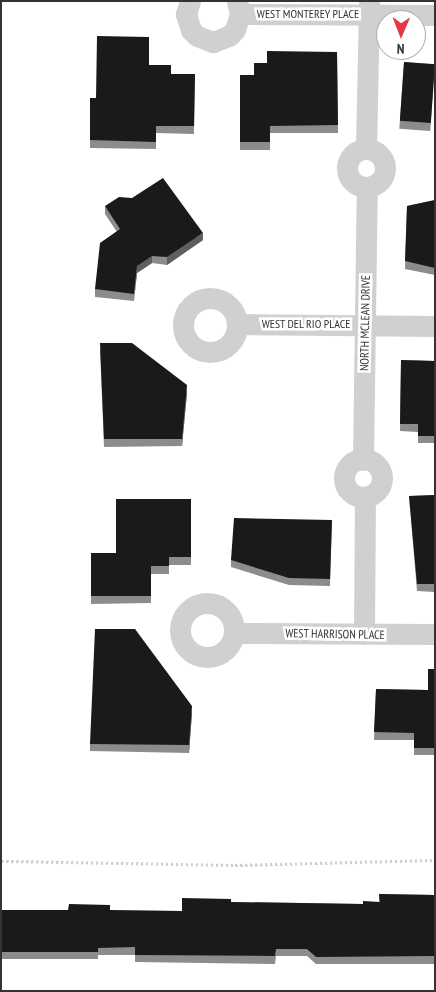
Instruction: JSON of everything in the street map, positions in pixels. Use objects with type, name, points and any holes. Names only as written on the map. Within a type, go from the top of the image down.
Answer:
[{"type":"street","name":"WEST MONTEREY PLACE","points":[[190,1],[187,23],[197,36],[214,42],[229,36],[235,30],[239,8],[369,8],[435,15]]},
{"type":"street","name":"NORTH MCLEAN DRIVE","points":[[364,634],[365,498],[377,492],[382,474],[375,464],[363,460],[367,187],[355,184],[347,169],[351,158],[366,149],[369,8]]},
{"type":"street","name":"WEST DEL RIO PLACE","points":[[237,324],[435,326]]},
{"type":"street","name":"WEST HARRISON PLACE","points":[[234,633],[435,634]]},
{"type":"path","points":[[1,861],[235,864],[435,860]]},
{"type":"building","points":[[97,36],[149,37],[149,65],[171,65],[171,74],[195,74],[194,126],[156,126],[156,142],[90,140],[90,98],[96,98]]},
{"type":"building","points":[[267,51],[337,52],[338,125],[270,126],[270,142],[240,142],[240,75],[254,75],[254,63],[267,63]]},
{"type":"building","points":[[404,62],[435,64],[431,123],[400,121]]},
{"type":"building","points":[[163,178],[203,233],[167,257],[152,256],[137,266],[134,294],[95,289],[100,243],[120,229],[105,206],[119,197],[132,198]]},
{"type":"building","points":[[435,200],[435,268],[405,261],[407,206]]},
{"type":"building","points":[[100,343],[132,343],[187,385],[182,439],[104,439]]},
{"type":"building","points":[[401,360],[435,361],[435,436],[418,436],[418,424],[400,424]]},
{"type":"building","points":[[435,495],[435,584],[417,584],[409,496]]},
{"type":"building","points":[[116,499],[191,499],[191,557],[169,557],[169,566],[151,566],[151,596],[91,596],[91,553],[116,553]]},
{"type":"building","points":[[234,518],[332,520],[330,579],[289,578],[231,560]]},
{"type":"building","points":[[95,629],[135,629],[192,706],[189,745],[90,744]]},
{"type":"building","points":[[428,669],[435,669],[435,748],[414,748],[414,733],[374,732],[376,689],[428,690]]},
{"type":"building","points":[[379,894],[435,895],[435,956],[316,957],[307,949],[276,949],[275,956],[135,955],[135,947],[98,948],[98,952],[1,952],[1,910],[68,910],[69,904],[110,905],[110,910],[182,911],[182,898],[231,899],[231,902],[363,904],[363,901],[380,902]]}]
